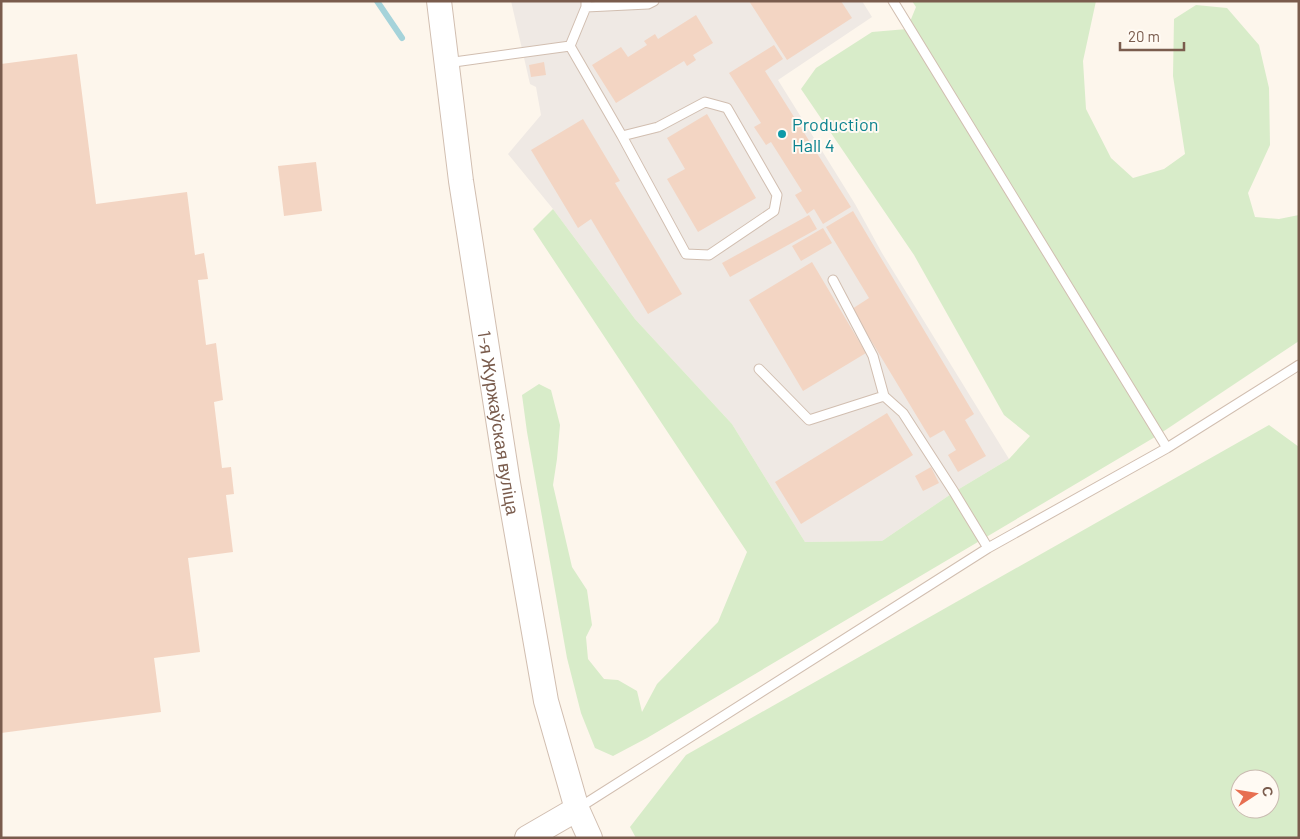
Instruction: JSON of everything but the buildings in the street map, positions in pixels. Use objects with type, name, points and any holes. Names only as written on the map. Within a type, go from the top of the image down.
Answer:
[{"type":"street","name":"1-я Журжаўская вуліца","points":[[439,1],[461,181],[508,483],[546,701],[577,809],[590,838]]},
{"type":"street","points":[[527,838],[577,809]]},
{"type":"lane","points":[[570,46],[586,4],[648,4],[654,1]]},
{"type":"lane","points":[[892,1],[1167,448]]},
{"type":"lane","points":[[447,63],[570,46]]},
{"type":"lane","points":[[570,46],[622,136],[686,254],[708,255],[774,211],[776,195],[727,108],[706,102],[658,127],[622,136]]},
{"type":"lane","points":[[833,280],[873,356],[884,396],[903,413],[988,548]]},
{"type":"lane","points":[[577,809],[988,548],[1167,448],[1299,365]]},
{"type":"lane","points":[[759,369],[808,420],[884,396]]},
{"type":"shaded area","points":[[511,1],[862,1],[872,17],[778,80],[1009,459],[954,492],[882,541],[805,542],[732,424],[635,319],[553,209],[508,154],[541,115],[536,87],[530,84]]},
{"type":"green space","points":[[912,1],[1096,1],[1083,61],[1086,109],[1111,158],[1133,178],[1164,169],[1185,154],[1173,76],[1174,19],[1196,5],[1227,8],[1259,45],[1269,88],[1270,145],[1248,193],[1255,217],[1279,219],[1299,215],[1299,341],[1155,437],[647,738],[613,756],[595,748],[581,713],[567,658],[522,395],[539,384],[551,390],[560,425],[553,485],[572,567],[587,590],[592,625],[586,637],[588,659],[604,679],[618,680],[637,691],[642,712],[657,684],[718,622],[747,552],[533,229],[553,209],[635,319],[732,424],[805,542],[882,541],[954,492],[1009,459],[1030,436],[1004,415],[914,255],[801,89],[816,68],[872,32],[907,29],[916,7]]},
{"type":"green space","points":[[1269,425],[1299,447],[1299,838],[636,838],[630,827],[686,755]]},
{"type":"waterway","points":[[377,1],[402,38]]},
{"type":"place","name":"Production Hall 4","points":[[782,134]]}]
